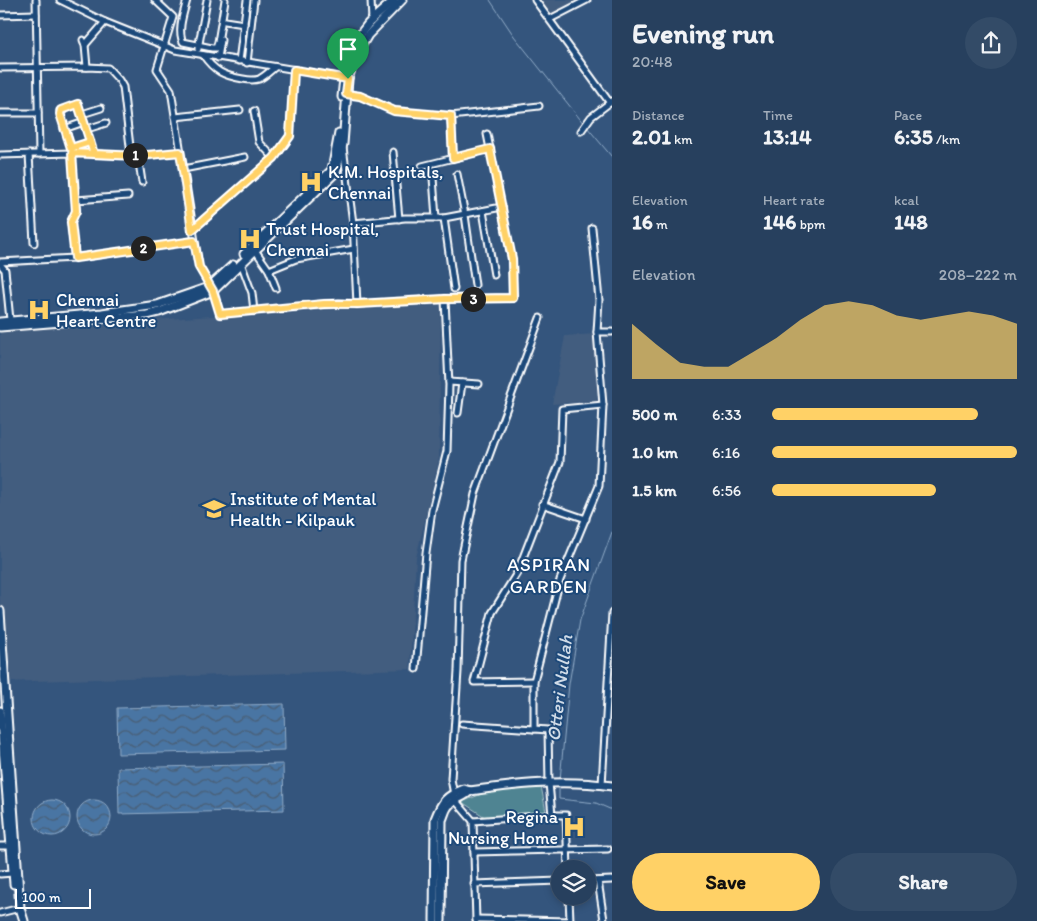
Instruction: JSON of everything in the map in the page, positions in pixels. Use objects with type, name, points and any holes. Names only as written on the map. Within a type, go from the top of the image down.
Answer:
[{"type":"main road","points":[[0,322],[102,313],[157,305],[211,289],[332,170],[346,78],[353,48],[372,21],[394,0]]},
{"type":"main road","points":[[0,328],[147,315],[159,312],[211,289],[256,250],[336,172],[343,144],[346,78],[356,55],[368,35],[402,0]]},
{"type":"main road","points":[[0,611],[19,921]]},
{"type":"main road","points":[[0,711],[3,779],[13,873],[18,908],[24,921]]},
{"type":"main road","points":[[434,921],[435,819],[440,804],[448,797],[467,795],[470,791],[552,782],[612,786]]},
{"type":"main road","points":[[441,921],[442,820],[454,797]]},
{"type":"street","points":[[36,0],[39,154]]},
{"type":"street","points":[[60,0],[105,22],[175,50],[239,62],[346,78]]},
{"type":"street","points":[[155,0],[173,17],[157,69],[171,90],[199,267],[211,289],[220,314],[324,304],[513,298],[512,259],[487,134]]},
{"type":"street","points":[[187,0],[180,31],[181,39],[183,42],[198,46],[216,48],[227,0]]},
{"type":"street","points":[[196,54],[207,0]]},
{"type":"street","points":[[218,58],[227,0]]},
{"type":"street","points":[[239,62],[247,0]]},
{"type":"street","points":[[247,63],[254,0]]},
{"type":"street","points":[[371,0],[372,21]]},
{"type":"street","points":[[534,0],[611,102],[591,117],[581,131]]},
{"type":"street","points":[[550,19],[587,0]]},
{"type":"street","points":[[0,15],[36,14]]},
{"type":"street","points":[[225,20],[244,24]]},
{"type":"street","points":[[87,67],[84,42],[105,22]]},
{"type":"street","points":[[203,55],[218,72],[228,77],[252,81],[259,79],[275,67]]},
{"type":"street","points":[[0,68],[108,68],[122,83],[131,154]]},
{"type":"street","points":[[192,230],[274,158],[290,136],[294,70]]},
{"type":"street","points":[[346,94],[360,96],[394,111],[451,116],[539,106]]},
{"type":"street","points":[[90,142],[71,148],[60,111],[78,104],[94,154]]},
{"type":"street","points":[[82,114],[101,108]]},
{"type":"street","points":[[175,117],[240,110]]},
{"type":"street","points":[[254,112],[259,142],[274,158]]},
{"type":"street","points":[[0,114],[38,113]]},
{"type":"street","points":[[451,116],[453,158]]},
{"type":"street","points":[[64,129],[84,122]]},
{"type":"street","points":[[87,129],[106,124]]},
{"type":"street","points":[[343,144],[353,223],[358,304]]},
{"type":"street","points":[[422,166],[490,149]]},
{"type":"street","points":[[0,155],[72,153],[131,154],[138,156],[180,152]]},
{"type":"street","points":[[392,152],[399,219]]},
{"type":"street","points":[[72,153],[76,211],[71,222],[75,258]]},
{"type":"street","points":[[29,154],[34,243]]},
{"type":"street","points":[[138,156],[142,182]]},
{"type":"street","points":[[183,169],[244,157]]},
{"type":"street","points":[[457,174],[476,285]]},
{"type":"street","points":[[433,178],[436,218]]},
{"type":"street","points":[[76,200],[128,196]]},
{"type":"street","points":[[353,223],[444,218],[502,207]]},
{"type":"street","points":[[483,211],[494,275]]},
{"type":"street","points":[[444,218],[454,289]]},
{"type":"street","points":[[534,729],[534,681],[560,580],[599,486],[604,405],[598,332],[599,300],[592,228]]},
{"type":"street","points":[[0,263],[75,258],[194,241]]},
{"type":"street","points":[[269,270],[296,259],[354,249]]},
{"type":"street","points":[[256,250],[269,270],[276,288]]},
{"type":"street","points":[[0,263],[5,270],[10,320]]},
{"type":"street","points":[[241,263],[252,293],[254,311]]},
{"type":"street","points":[[416,669],[426,545],[432,510],[447,451],[448,382],[445,299]]},
{"type":"street","points":[[540,318],[475,494],[461,560],[458,671],[452,779],[454,797],[473,821],[476,920],[570,921],[569,905]]},
{"type":"street","points":[[598,332],[612,332]]},
{"type":"street","points":[[448,382],[479,384]]},
{"type":"street","points":[[458,412],[462,383]]},
{"type":"street","points":[[534,681],[474,682],[492,613],[517,574],[542,504],[560,462],[562,409],[604,405]]},
{"type":"street","points":[[542,504],[586,518]]},
{"type":"street","points":[[602,785],[610,693],[612,614]]},
{"type":"street","points":[[462,724],[548,730],[552,782],[552,815]]},
{"type":"street","points":[[473,821],[566,815],[568,860]]},
{"type":"street","points":[[0,846],[10,846]]},
{"type":"street","points":[[474,852],[608,849]]},
{"type":"street","points":[[0,874],[13,873]]},
{"type":"street","points":[[474,884],[551,880]]},
{"type":"street","points":[[604,920],[598,881],[612,880]]},
{"type":"street","points":[[0,913],[18,908]]},
{"type":"shaded area","points":[[538,0],[582,0],[551,16]]},
{"type":"shaded area","name":"Institute of Mental Health - Kilpauk","points":[[441,301],[439,459],[416,558],[410,669],[3,682],[0,617],[0,330]]},
{"type":"shaded area","points":[[596,334],[597,401],[552,404],[565,336]]},
{"type":"green space","points":[[541,786],[546,812],[485,817],[462,802],[484,793]]},
{"type":"water","points":[[284,704],[285,750],[118,754],[117,708]]},
{"type":"water","points":[[283,764],[284,810],[119,814],[118,768]]},
{"type":"water","points":[[52,800],[59,801],[65,805],[69,811],[69,825],[65,831],[59,835],[52,836],[45,835],[39,831],[35,825],[34,818],[35,811],[39,805],[45,801]]},
{"type":"water","points":[[94,800],[101,801],[106,805],[110,810],[110,824],[106,829],[101,833],[94,834],[87,833],[82,829],[78,824],[77,817],[78,810],[82,805],[87,801]]},
{"type":"waterway","name":"Otteri Nullah","points":[[490,0],[514,36],[584,124]]},
{"type":"waterway","name":"Otteri Nullah","points":[[587,127],[612,157]]},
{"type":"waterway","name":"Otteri Nullah","points":[[560,780],[569,684],[580,620],[612,532]]},
{"type":"waterway","name":"Otteri Nullah","points":[[559,786],[559,799],[596,803],[612,810]]},
{"type":"place","name":"K.M. Hospitals, Chennai","points":[[311,182]]},
{"type":"place","name":"Trust Hospital, Chennai","points":[[250,239]]},
{"type":"place","name":"Chennai Heart Centre","points":[[39,310]]},
{"type":"place","name":"Institute of Mental Health - Kilpauk","points":[[214,509]]},
{"type":"place","name":"Regina Nursing Home","points":[[574,827]]},
{"type":"district","name":"ASPIRAN GARDEN","points":[[549,575]]},
{"type":"route","points":[[348,79],[294,70],[290,136],[274,158],[192,230],[180,152],[138,156],[131,154],[94,154],[87,129],[78,104],[61,110],[60,114],[70,147],[73,148],[90,142],[94,154],[72,153],[76,211],[71,222],[75,258],[194,241],[199,267],[213,291],[220,314],[339,303],[358,304],[445,299],[513,298],[512,259],[508,233],[490,149],[453,158],[451,116],[394,111],[360,96],[346,94],[348,79]]}]
